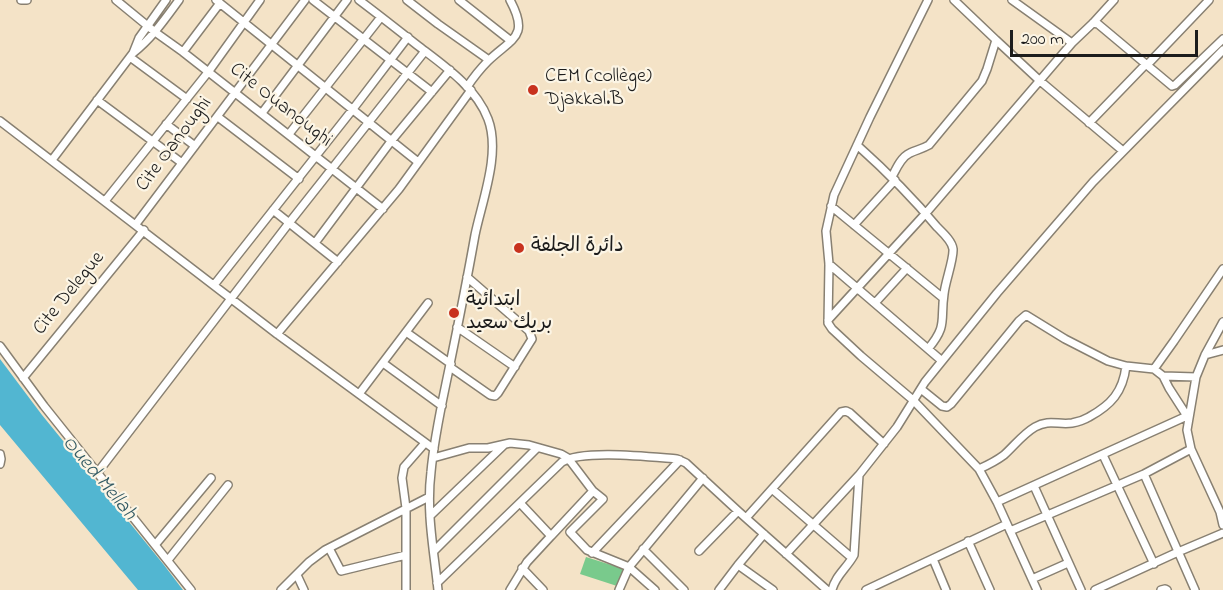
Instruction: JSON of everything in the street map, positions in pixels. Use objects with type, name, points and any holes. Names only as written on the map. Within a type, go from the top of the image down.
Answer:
[{"type":"street","points":[[21,0],[27,0]]},
{"type":"street","name":"Cite Ouanoughi","points":[[116,0],[383,209]]},
{"type":"street","points":[[52,160],[131,55],[146,43],[179,0]]},
{"type":"street","points":[[105,201],[187,99],[260,0]]},
{"type":"street","name":"Cite Oanoughi","points":[[136,224],[305,0]]},
{"type":"street","points":[[313,0],[432,92]]},
{"type":"street","points":[[262,113],[347,0]]},
{"type":"street","points":[[359,0],[450,70],[469,88],[488,117],[491,129],[493,153],[434,449],[429,498],[438,586]]},
{"type":"street","points":[[406,0],[489,60]]},
{"type":"street","points":[[459,0],[511,41]]},
{"type":"street","points":[[277,334],[383,209],[489,60],[517,34],[519,28],[516,12],[510,0]]},
{"type":"street","points":[[928,0],[834,195],[826,231],[830,288],[828,320],[832,329],[913,400],[979,469],[997,502],[1037,590]]},
{"type":"street","points":[[954,0],[1039,80],[1123,152]]},
{"type":"street","points":[[1012,0],[1072,43]]},
{"type":"street","points":[[828,320],[926,213],[1072,43],[1114,0]]},
{"type":"street","points":[[1089,123],[1209,0]]},
{"type":"street","points":[[131,55],[136,43],[164,1]]},
{"type":"street","points":[[183,52],[218,2],[418,162]]},
{"type":"street","points":[[290,134],[381,16]]},
{"type":"street","points":[[1093,23],[1098,24],[1172,87],[1223,39]]},
{"type":"street","points":[[214,285],[408,37]]},
{"type":"street","points":[[854,225],[893,179],[895,169],[904,157],[929,145],[982,81],[996,40]]},
{"type":"street","points":[[786,554],[859,475],[897,427],[913,400],[942,361],[997,293],[1093,182],[1223,50]]},
{"type":"street","points":[[98,472],[368,121],[425,51]]},
{"type":"street","points":[[131,55],[187,99]]},
{"type":"street","points":[[315,243],[392,141],[450,70]]},
{"type":"street","points":[[97,100],[182,163]]},
{"type":"street","points":[[218,117],[299,179]]},
{"type":"street","points":[[0,121],[277,334],[434,449]]},
{"type":"street","points":[[166,124],[195,146]]},
{"type":"street","points":[[858,145],[926,213],[953,247],[943,298],[942,324],[940,332],[928,349]]},
{"type":"street","points":[[831,206],[943,298]]},
{"type":"street","points":[[273,210],[338,262]]},
{"type":"street","name":"Cite Delegue","points":[[23,378],[144,230]]},
{"type":"street","points":[[829,264],[942,361]]},
{"type":"street","points":[[875,303],[907,268]]},
{"type":"street","points":[[1154,369],[1223,269]]},
{"type":"street","points":[[406,333],[492,396],[498,393],[530,344],[531,335],[467,277]]},
{"type":"street","points":[[359,394],[428,303]]},
{"type":"street","points":[[921,389],[942,406],[947,407],[1026,315],[1065,339],[1108,361],[1126,366],[1154,369],[1163,376],[1189,417]]},
{"type":"street","points":[[1223,322],[1196,376],[1187,430],[1191,449],[1220,512],[1223,525]]},
{"type":"street","points":[[457,327],[515,367]]},
{"type":"street","points":[[0,346],[191,590]]},
{"type":"street","points":[[1205,355],[1223,350]]},
{"type":"street","points":[[383,363],[442,406]]},
{"type":"street","points":[[979,469],[1002,457],[1036,426],[1044,423],[1078,422],[1108,405],[1122,385],[1126,366]]},
{"type":"street","points":[[1163,376],[1196,376]]},
{"type":"street","points":[[746,518],[841,412],[850,413],[884,444]]},
{"type":"street","points":[[997,502],[1189,417]]},
{"type":"street","points":[[406,590],[406,508],[402,478],[404,467],[425,443]]},
{"type":"street","points":[[433,458],[468,448],[488,448],[514,443],[561,454],[568,458],[592,491],[603,499],[570,532]]},
{"type":"street","points":[[430,516],[504,444]]},
{"type":"street","points":[[434,550],[537,448]]},
{"type":"street","points":[[866,590],[969,541],[1047,516],[1144,474],[1191,449]]},
{"type":"street","points":[[0,454],[0,464]]},
{"type":"street","points":[[438,586],[555,468],[568,458],[593,454],[680,460],[686,463],[827,590]]},
{"type":"street","points":[[1103,454],[1154,564]]},
{"type":"street","points":[[592,553],[680,460]]},
{"type":"street","points":[[1144,474],[1195,590]]},
{"type":"street","points":[[832,590],[836,578],[854,555],[859,475]]},
{"type":"street","points":[[155,545],[211,478]]},
{"type":"street","points":[[619,590],[629,567],[703,478]]},
{"type":"street","points":[[168,560],[228,485]]},
{"type":"street","points":[[1034,486],[1081,590]]},
{"type":"street","points":[[772,489],[852,558]]},
{"type":"street","points":[[510,590],[522,568],[592,491]]},
{"type":"street","points":[[281,590],[314,558],[329,548],[429,498]]},
{"type":"street","points":[[520,503],[552,536]]},
{"type":"street","points":[[699,551],[738,511]]},
{"type":"street","points":[[563,524],[583,547],[592,553],[629,567],[655,590]]},
{"type":"street","points":[[1095,590],[1223,533],[1223,540]]},
{"type":"street","points":[[719,590],[764,534]]},
{"type":"street","points":[[969,541],[990,590]]},
{"type":"street","points":[[329,548],[341,572],[406,555]]},
{"type":"street","points":[[643,549],[684,590]]},
{"type":"street","points":[[933,559],[946,590]]},
{"type":"street","points":[[1032,579],[1068,562]]},
{"type":"street","points":[[738,565],[773,590]]},
{"type":"street","points":[[522,568],[543,590]]},
{"type":"street","points":[[297,575],[304,590]]},
{"type":"street","points":[[1161,590],[1167,590]]},
{"type":"green space","points":[[586,557],[624,569],[617,586],[580,574]]},
{"type":"water","name":"Oued Mellah","points":[[0,359],[42,415],[183,590],[138,590],[0,425]]},
{"type":"place","name":"CEM (collège) Djakkal.B","points":[[533,90]]},
{"type":"place","name":"دائرة الجلفة","points":[[519,248]]},
{"type":"place","name":"ابتدائية بريك سعيد","points":[[454,313]]}]
